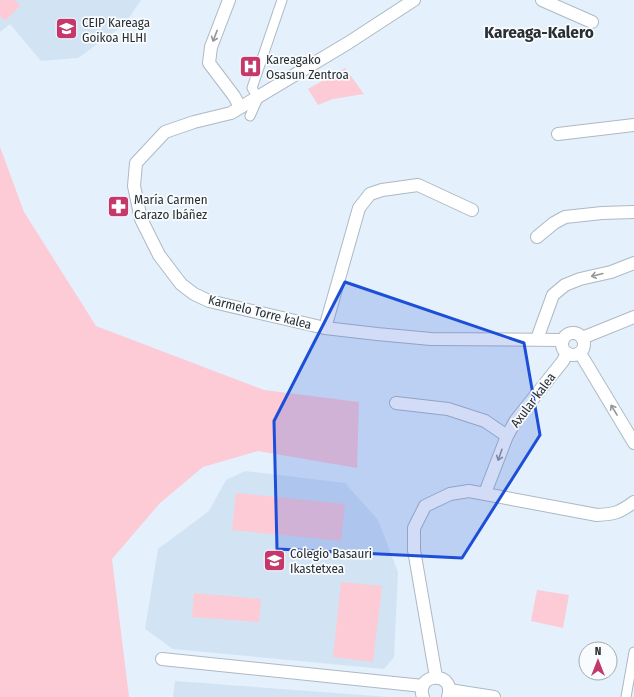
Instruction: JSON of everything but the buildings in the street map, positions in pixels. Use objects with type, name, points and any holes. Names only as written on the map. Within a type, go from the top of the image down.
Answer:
[{"type":"street","points":[[229,0],[211,47],[209,63],[234,96],[240,107]]},
{"type":"street","points":[[250,116],[258,98],[252,88],[282,0]]},
{"type":"street","name":"Karmelo Torre kalea","points":[[414,0],[258,98],[231,113],[194,122],[166,132],[148,148],[136,163],[134,186],[142,219],[159,255],[181,284],[194,294],[209,301],[324,328],[431,339],[563,340]]},
{"type":"street","points":[[542,0],[592,22]]},
{"type":"street","points":[[558,134],[634,125]]},
{"type":"street","points":[[324,328],[359,208],[370,194],[382,190],[418,185],[472,210]]},
{"type":"street","points":[[537,237],[554,223],[565,217],[602,213],[634,212]]},
{"type":"street","points":[[537,339],[553,295],[565,285],[580,279],[611,272],[634,263]]},
{"type":"street","points":[[582,338],[634,317]]},
{"type":"street","points":[[576,334],[582,338],[584,344],[580,353],[574,355],[567,353],[563,349],[563,340],[566,337],[576,334]]},
{"type":"street","name":"Axular kalea","points":[[485,493],[507,436],[516,420],[563,361],[567,353]]},
{"type":"street","points":[[580,353],[634,443]]},
{"type":"street","points":[[396,403],[448,409],[485,421],[507,436]]},
{"type":"street","points":[[436,677],[414,550],[414,528],[425,506],[450,494],[469,491],[597,515],[614,514],[624,510],[634,502]]},
{"type":"street","points":[[626,697],[634,652]]},
{"type":"street","points":[[162,659],[423,691],[428,679],[436,677],[447,683],[449,694],[494,697]]},
{"type":"highlighted area","points":[[345,282],[524,343],[540,435],[462,558],[277,549],[274,421]]},
{"type":"shaded area","name":"CEIP Kareaga Goikoa HLHI","points":[[0,0],[141,0],[124,25],[78,58],[41,61],[10,24],[0,32]]},
{"type":"shaded area","points":[[0,0],[15,0],[20,6],[5,21],[0,16]]},
{"type":"shaded area","points":[[345,68],[364,94],[333,99],[318,105],[308,89]]},
{"type":"shaded area","points":[[0,147],[24,212],[96,326],[264,390],[359,402],[357,468],[258,451],[203,467],[160,503],[112,559],[129,697],[0,697]]},
{"type":"shaded area","name":"Colegio Basauri Ikastetxea","points":[[245,471],[345,483],[378,520],[398,572],[394,657],[384,669],[173,649],[145,629],[158,549],[209,511],[226,480]]},
{"type":"shaded area","points":[[236,493],[345,504],[341,541],[232,530]]},
{"type":"shaded area","points":[[341,582],[382,586],[373,662],[333,657]]},
{"type":"shaded area","points":[[537,590],[569,595],[563,628],[531,621]]},
{"type":"shaded area","points":[[194,593],[261,599],[259,622],[192,617]]},
{"type":"shaded area","points":[[175,681],[389,697],[173,697]]},
{"type":"place","name":"CEIP Kareaga Goikoa HLHI","points":[[66,29]]},
{"type":"place","name":"Kareagako Osasun Zentroa","points":[[251,66]]},
{"type":"place","name":"María Carmen Carazo Ibáñez","points":[[118,206]]},
{"type":"place","name":"Colegio Basauri Ikastetxea","points":[[275,560]]},
{"type":"district","name":"Kareaga-Kalero","points":[[539,32]]}]
